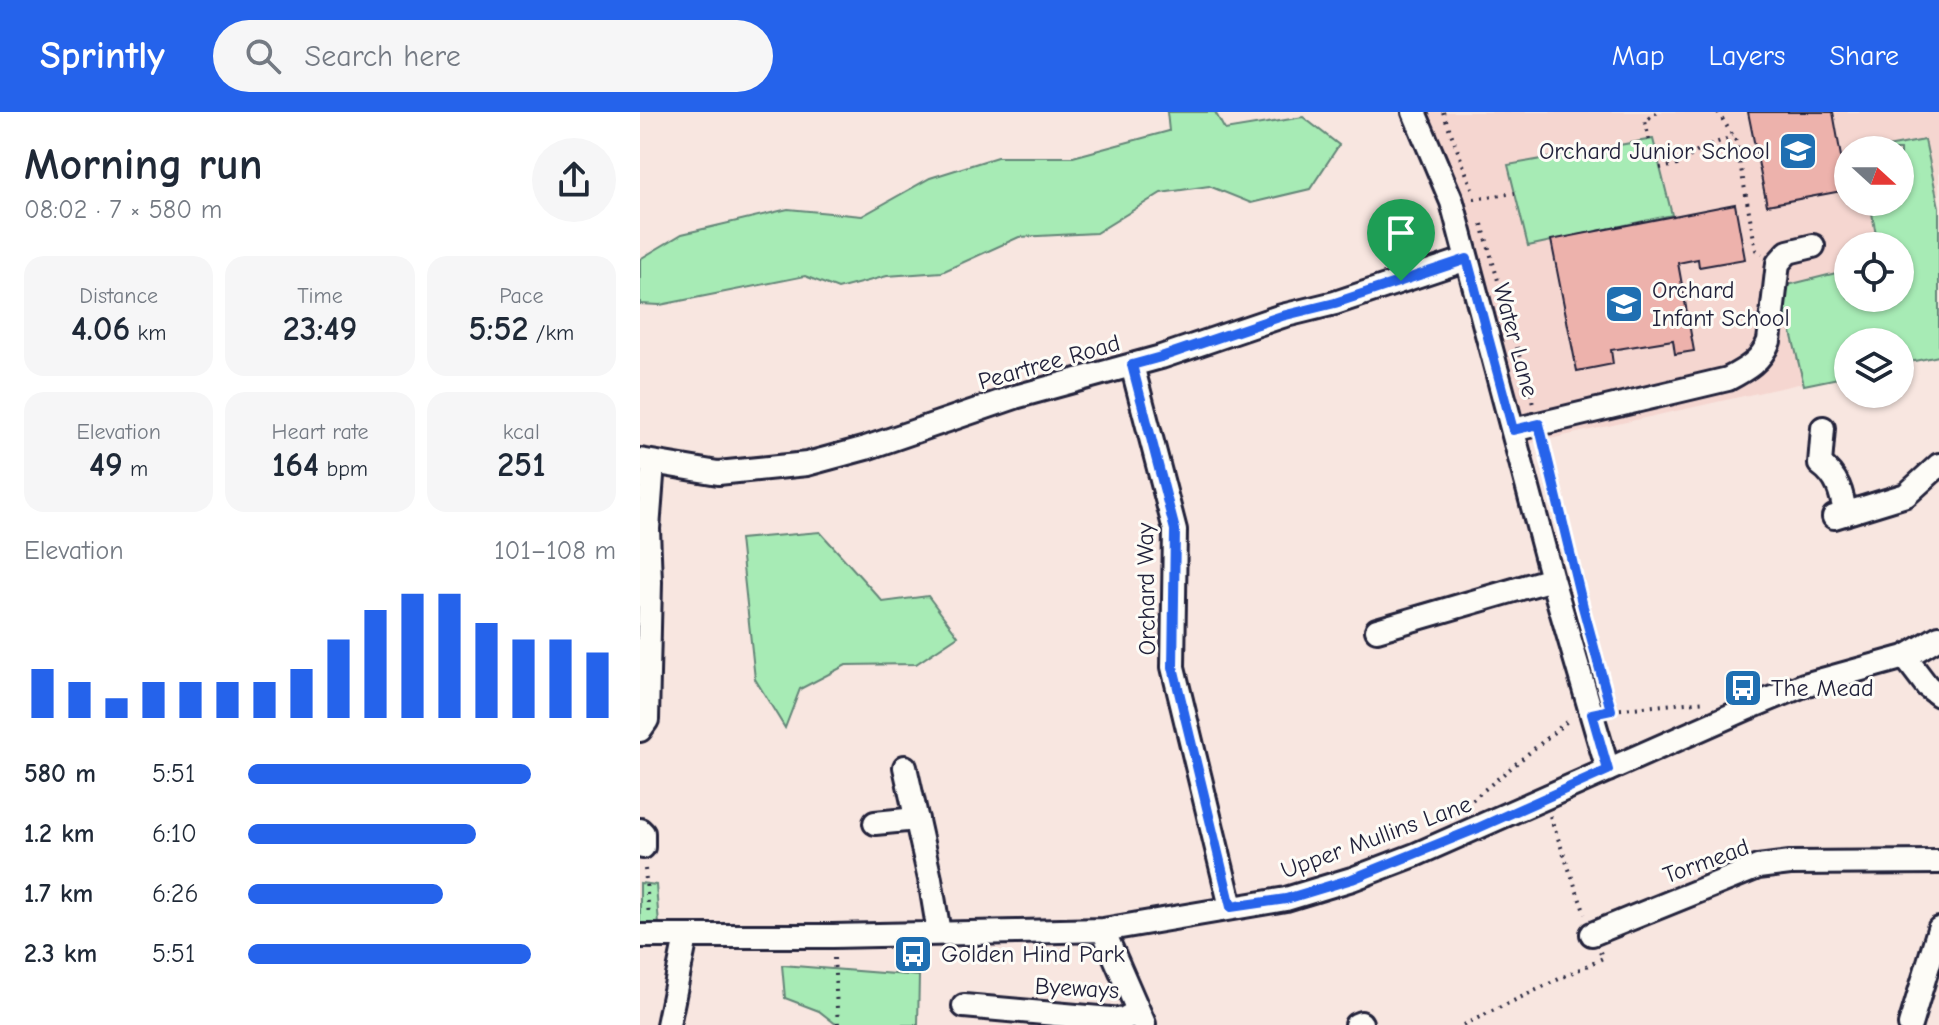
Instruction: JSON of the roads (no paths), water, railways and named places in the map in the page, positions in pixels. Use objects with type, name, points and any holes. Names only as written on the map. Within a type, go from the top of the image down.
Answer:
[{"type":"street","name":"Water Lane","points":[[1414,112],[1452,202],[1552,579],[1608,770]]},
{"type":"street","points":[[1513,430],[1728,379],[1751,366],[1764,353],[1769,341],[1778,263],[1788,252],[1813,246]]},
{"type":"street","name":"Peartree Road","points":[[646,461],[718,473],[807,464],[866,448],[1015,397],[1161,357],[1282,316],[1335,303],[1467,259]]},
{"type":"street","name":"Orchard Way","points":[[1132,365],[1175,530],[1173,667],[1231,907]]},
{"type":"street","points":[[1823,428],[1820,464],[1831,472],[1841,489],[1840,516],[1906,495],[1939,465]]},
{"type":"street","points":[[640,730],[647,720],[644,633],[648,529],[646,461]]},
{"type":"street","points":[[1377,630],[1552,579]]},
{"type":"street","name":"Upper Mullins Lane","points":[[645,936],[833,936],[1103,930],[1286,899],[1352,879],[1804,685],[1905,657],[1939,637]]},
{"type":"street","points":[[1905,657],[1927,686],[1939,695]]},
{"type":"street","points":[[905,767],[939,933]]},
{"type":"street","points":[[875,823],[917,819]]},
{"type":"street","name":"Tormead","points":[[1592,934],[1758,867],[1790,863],[1939,862]]},
{"type":"street","points":[[1910,1025],[1939,929]]},
{"type":"street","points":[[1103,930],[1141,1018]]},
{"type":"street","points":[[668,1025],[686,937]]},
{"type":"street","name":"Byeways","points":[[964,1006],[1122,1020],[1141,1018]]},
{"type":"place","name":"Orchard Junior School","points":[[1798,151]]},
{"type":"place","name":"Orchard Infant School","points":[[1624,304]]},
{"type":"place","name":"The Mead","points":[[1743,688]]},
{"type":"place","name":"Golden Hind Park","points":[[913,954]]}]
